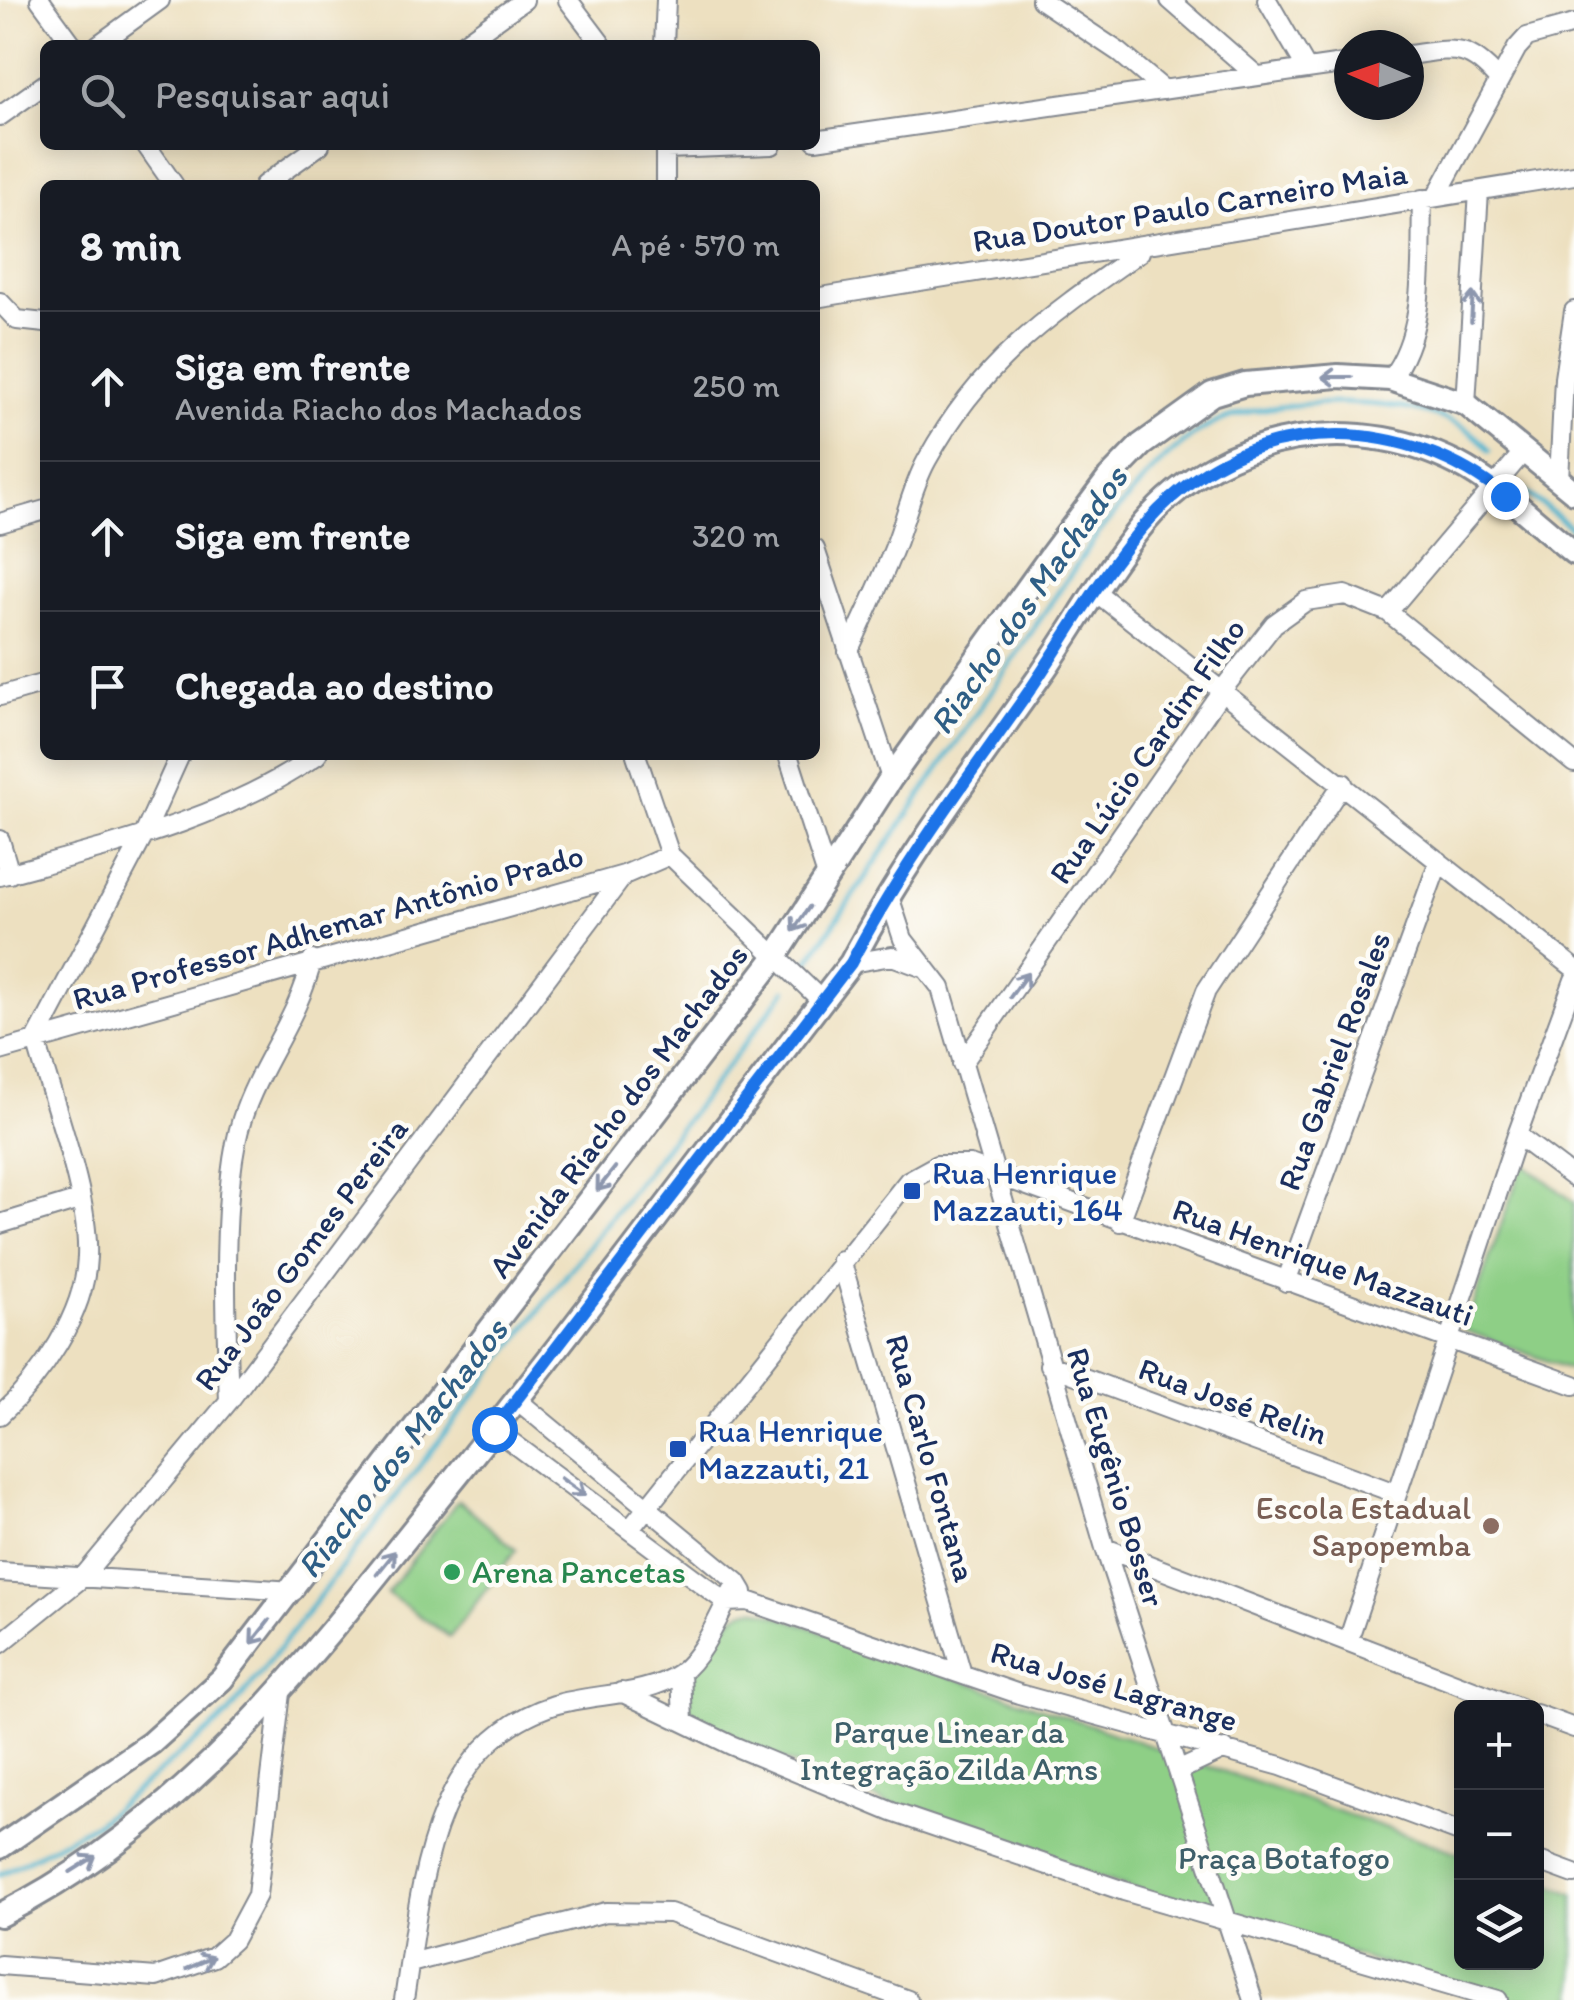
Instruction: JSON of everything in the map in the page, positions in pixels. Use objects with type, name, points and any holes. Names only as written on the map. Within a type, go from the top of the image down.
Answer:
[{"type":"street","points":[[40,0],[69,40]]},
{"type":"street","points":[[105,40],[160,0]]},
{"type":"street","points":[[468,40],[524,0]]},
{"type":"street","points":[[568,0],[598,40]]},
{"type":"street","points":[[664,40],[666,0]]},
{"type":"street","points":[[1042,0],[1118,52],[1164,90]]},
{"type":"street","points":[[1170,0],[1257,76]]},
{"type":"street","points":[[1267,0],[1306,69]]},
{"type":"street","points":[[1390,379],[1406,356],[1414,328],[1429,198],[1527,37],[1574,24]]},
{"type":"street","points":[[1424,53],[1462,50],[1477,56],[1498,80]]},
{"type":"street","points":[[820,140],[1334,65]]},
{"type":"street","points":[[0,116],[40,88]]},
{"type":"street","points":[[150,150],[170,180]]},
{"type":"street","points":[[271,180],[313,150]]},
{"type":"street","points":[[665,150],[665,180]]},
{"type":"street","name":"Rua Doutor Paulo Carneiro Maia","points":[[820,297],[1574,175]]},
{"type":"street","points":[[1466,404],[1479,190]]},
{"type":"street","points":[[848,652],[895,546],[917,480],[946,429],[1001,357],[1032,327],[1147,247]]},
{"type":"street","points":[[4,307],[28,325],[40,324]]},
{"type":"street","points":[[1567,486],[1564,378],[1574,311]]},
{"type":"street","name":"Avenida Riacho dos Machados","points":[[0,1847],[152,1743],[222,1680],[779,963],[891,778],[1109,478],[1176,416],[1212,394],[1245,384],[1338,376],[1390,379],[1466,404],[1567,486]]},
{"type":"street","points":[[0,1915],[100,1854],[199,1778],[282,1693],[517,1400],[816,997],[851,963],[888,893],[1145,523],[1169,498],[1217,462],[1274,441],[1331,435],[1378,438],[1432,453],[1494,487],[1574,553]]},
{"type":"street","points":[[1388,612],[1526,450]]},
{"type":"street","points":[[0,523],[40,511]]},
{"type":"street","points":[[820,565],[891,778]]},
{"type":"street","points":[[1097,593],[1574,968]]},
{"type":"street","name":"Rua Lúcio Cardim Filho","points":[[962,1064],[1222,690],[1274,624],[1306,602],[1344,595],[1388,612],[1574,763]]},
{"type":"street","points":[[0,696],[40,684]]},
{"type":"street","points":[[0,1416],[52,1353],[75,1308],[87,1258],[79,1200],[36,1040],[143,837],[178,760]]},
{"type":"street","points":[[0,840],[5,875],[143,837],[250,796],[309,760]]},
{"type":"street","points":[[638,760],[670,855],[816,997]]},
{"type":"street","points":[[790,760],[828,878]]},
{"type":"street","points":[[1120,1222],[1206,991],[1343,783]]},
{"type":"street","name":"Rua Professor Adhemar Antônio Prado","points":[[0,1051],[624,875],[670,855]]},
{"type":"street","name":"Rua Gabriel Rosales","points":[[1286,1282],[1438,861]]},
{"type":"street","name":"Rua João Gomes Pereira","points":[[0,1644],[83,1577],[228,1401],[624,875]]},
{"type":"street","name":"Rua Eugênio Bosser","points":[[888,893],[903,939],[940,988],[1105,1548],[1253,2000]]},
{"type":"street","points":[[851,963],[892,956],[929,970]]},
{"type":"street","points":[[228,1401],[236,1143],[260,1075],[305,992],[312,960]]},
{"type":"street","points":[[1349,1638],[1516,1135],[1574,980]]},
{"type":"street","points":[[1516,1135],[1574,1178]]},
{"type":"street","name":"Rua Henrique Mazzauti","points":[[630,1529],[841,1260],[923,1170],[954,1163],[1574,1385]]},
{"type":"street","points":[[0,1224],[79,1200]]},
{"type":"street","name":"Rua Carlo Fontana","points":[[841,1260],[962,1674]]},
{"type":"street","name":"Rua José Relin","points":[[1049,1365],[1395,1493]]},
{"type":"street","points":[[494,1429],[726,1602],[748,1601],[738,1582],[517,1400]]},
{"type":"street","points":[[1105,1548],[1349,1638],[1500,1700]]},
{"type":"street","points":[[0,1572],[294,1591]]},
{"type":"street","points":[[683,1722],[681,1672],[738,1582]]},
{"type":"street","name":"Rua José Lagrange","points":[[748,1601],[962,1674],[1226,1749],[1454,1830]]},
{"type":"street","points":[[404,2000],[416,1918],[440,1814],[474,1758],[498,1736],[535,1713],[578,1698],[621,1692],[681,1672]]},
{"type":"street","points":[[621,1692],[892,1812],[1230,1923],[1498,2000]]},
{"type":"street","points":[[0,1965],[156,1977],[214,1957],[232,1940],[257,1895],[282,1693]]},
{"type":"street","points":[[1565,1720],[1574,1728]]},
{"type":"street","points":[[1180,1770],[1226,1749]]},
{"type":"street","points":[[1544,1863],[1574,1874]]},
{"type":"street","points":[[410,1963],[606,1912],[635,1909],[670,1912],[908,2000]]},
{"type":"green space","points":[[1523,1163],[1574,1202],[1574,1371],[1464,1330]]},
{"type":"green space","name":"Arena Pancetas","points":[[458,1500],[516,1550],[450,1637],[387,1593]]},
{"type":"green space","name":"Parque Linear da Integração Zilda Arns","points":[[755,1608],[1454,1852],[1454,1970],[1544,1970],[1544,1883],[1574,1894],[1574,2000],[1509,2000],[1175,1902],[881,1801],[691,1717],[683,1692],[721,1629],[743,1611]]},
{"type":"waterway","name":"Riacho dos Machados","points":[[806,965],[1097,535],[1153,471],[1185,442],[1220,421],[1247,413],[1321,403],[1363,404],[1440,417],[1469,431],[1489,451]]},
{"type":"waterway","name":"Riacho dos Machados","points":[[1513,482],[1574,530]]},
{"type":"waterway","name":"Riacho dos Machados","points":[[0,1875],[98,1822],[228,1715],[786,990]]},
{"type":"place","name":"Rua Henrique Mazzauti, 164","points":[[912,1191]]},
{"type":"place","name":"Rua Henrique Mazzauti, 21","points":[[678,1449]]},
{"type":"place","name":"Escola Estadual Sapopemba","points":[[1491,1526]]},
{"type":"place","name":"Arena Pancetas","points":[[452,1572]]},
{"type":"route","points":[[494,1429],[851,963],[888,893],[1121,554],[1169,498],[1217,462],[1242,450],[1274,441],[1331,435],[1378,438],[1432,453],[1466,469],[1505,496]]},
{"type":"park label","name":"Praça Botafogo","points":[[1284,1858]]}]
